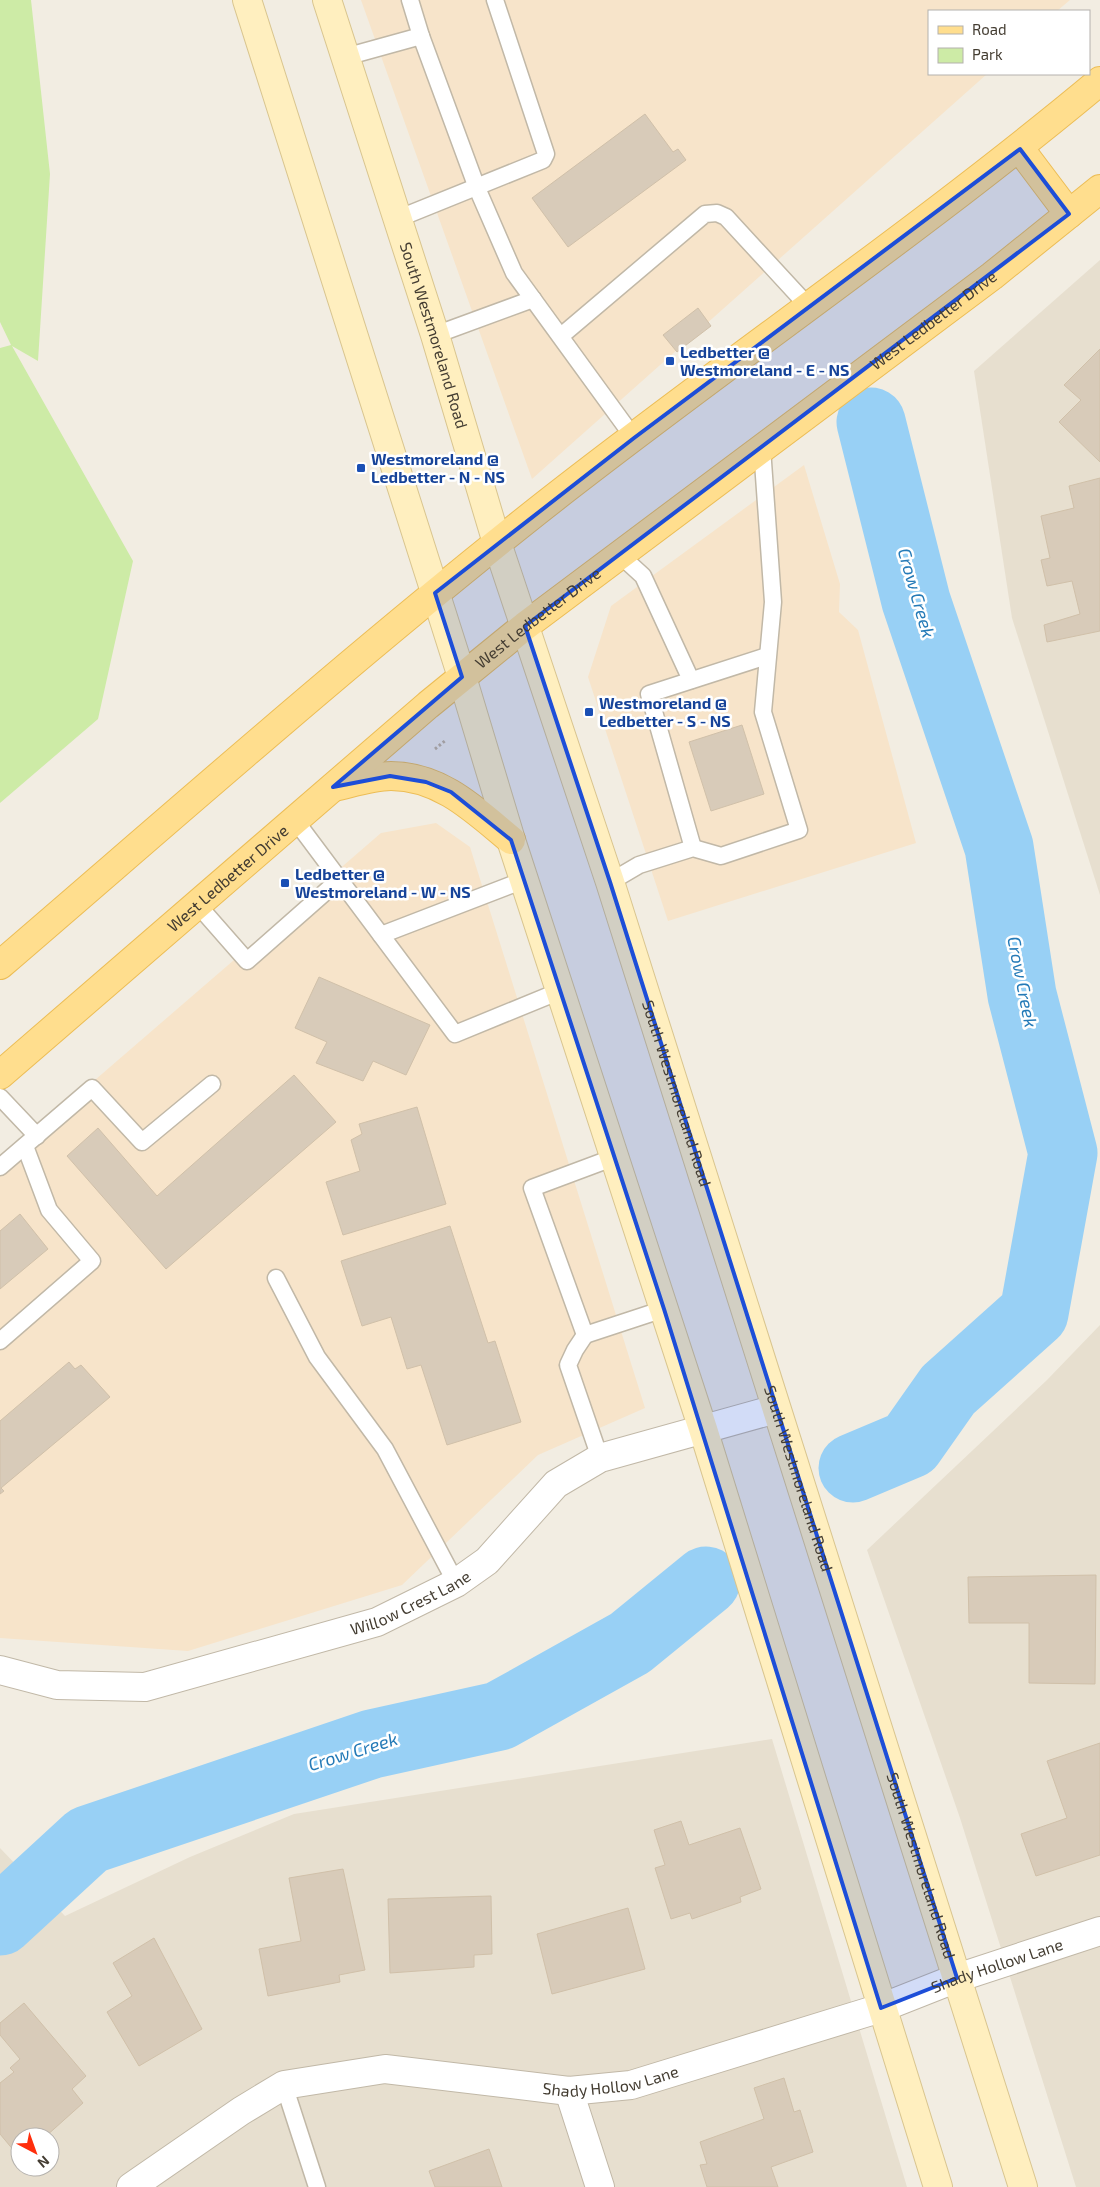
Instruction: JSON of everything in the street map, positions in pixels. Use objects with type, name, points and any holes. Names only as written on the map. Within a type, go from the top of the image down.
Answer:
[{"type":"main road","points":[[247,0],[462,677],[511,840],[704,1429],[881,2008],[938,2187]]},
{"type":"main road","name":"South Westmoreland Road","points":[[327,0],[434,335],[524,626],[610,882],[1023,2187]]},
{"type":"main road","points":[[0,964],[402,619],[634,438],[1020,148],[1100,81]]},
{"type":"main road","points":[[1020,148],[1069,214]]},
{"type":"main road","name":"West Ledbetter Drive","points":[[0,1074],[333,787],[524,626],[992,276],[1100,189]]},
{"type":"main road","points":[[333,787],[390,776],[426,782],[451,792],[511,840]]},
{"type":"street","name":"Willow Crest Lane","points":[[0,1670],[57,1685],[145,1687],[377,1622],[456,1583],[488,1561],[556,1484],[600,1458],[776,1409]]},
{"type":"street","name":"Shady Hollow Lane","points":[[131,2187],[241,2111],[284,2085],[385,2069],[569,2090],[630,2085],[881,2008],[957,1978],[1100,1931]]},
{"type":"street","points":[[569,2090],[600,2187]]},
{"type":"lane","points":[[410,0],[421,36],[477,188],[514,272],[634,438]]},
{"type":"lane","points":[[397,219],[543,160],[546,154],[495,0]]},
{"type":"lane","points":[[346,57],[421,36]]},
{"type":"lane","points":[[560,336],[705,214],[717,213],[726,217],[808,306]]},
{"type":"lane","points":[[434,335],[533,299]]},
{"type":"lane","points":[[610,882],[639,865],[693,848],[721,856],[799,830],[763,712],[772,602],[762,448]]},
{"type":"lane","points":[[620,554],[643,576],[691,680]]},
{"type":"lane","points":[[693,848],[649,694],[767,656]]},
{"type":"lane","points":[[295,820],[455,1034],[560,991]]},
{"type":"lane","points":[[197,904],[247,961],[340,880]]},
{"type":"lane","points":[[380,935],[524,880]]},
{"type":"lane","points":[[0,1167],[92,1088],[142,1142],[212,1084]]},
{"type":"lane","points":[[0,1097],[31,1141],[49,1210],[92,1261],[0,1340]]},
{"type":"lane","points":[[585,1335],[532,1188],[614,1157]]},
{"type":"lane","points":[[276,1278],[317,1357],[385,1449],[456,1583]]},
{"type":"lane","points":[[600,1458],[568,1365],[585,1335],[664,1309]]},
{"type":"lane","points":[[284,2085],[317,2187]]},
{"type":"path","points":[[430,753],[452,734]]},
{"type":"highlighted area","points":[[1020,149],[1069,214],[525,626],[610,882],[957,1978],[881,2008],[664,1309],[511,840],[451,792],[426,782],[390,776],[333,787],[462,677],[435,593],[634,438]]},
{"type":"shaded area","points":[[361,0],[1070,0],[1058,10],[928,10],[928,75],[986,75],[532,479]]},
{"type":"shaded area","points":[[1100,260],[1100,895],[1012,618],[974,371]]},
{"type":"shaded area","points":[[804,465],[840,584],[839,612],[858,630],[916,843],[668,921],[588,677],[611,606]]},
{"type":"shaded area","points":[[436,823],[470,847],[645,1408],[538,1455],[402,1585],[188,1651],[0,1638],[0,1162],[381,833]]},
{"type":"shaded area","points":[[1100,1325],[1100,2187],[1076,2187],[960,1818],[867,1550],[1047,1380]]},
{"type":"shaded area","points":[[772,1739],[907,2187],[0,2187],[0,1848],[65,1916],[190,1857],[294,1814]]},
{"type":"green space","points":[[0,0],[31,0],[50,174],[38,361],[12,346],[133,561],[98,719],[0,803],[0,348],[11,345],[0,322]]},
{"type":"building","points":[[645,114],[673,152],[678,149],[686,160],[568,247],[532,198]]},
{"type":"building","points":[[698,308],[711,326],[677,352],[663,335]]},
{"type":"building","points":[[1100,349],[1100,462],[1059,422],[1081,400],[1064,385]]},
{"type":"building","points":[[1100,478],[1100,631],[1047,642],[1044,625],[1080,614],[1072,581],[1047,586],[1041,560],[1050,558],[1041,516],[1074,508],[1069,486]]},
{"type":"building","points":[[742,725],[764,794],[711,811],[689,742]]},
{"type":"building","points":[[319,977],[430,1025],[406,1075],[373,1061],[363,1081],[316,1063],[327,1042],[295,1028]]},
{"type":"building","points":[[294,1075],[336,1122],[166,1269],[67,1156],[98,1128],[157,1196]]},
{"type":"building","points":[[417,1107],[446,1204],[343,1235],[326,1182],[360,1171],[351,1140],[362,1134],[359,1124]]},
{"type":"building","points":[[20,1214],[48,1249],[0,1289],[0,1231]]},
{"type":"building","points":[[450,1226],[488,1343],[495,1341],[521,1422],[447,1445],[421,1365],[407,1369],[391,1317],[362,1326],[341,1261]]},
{"type":"building","points":[[69,1362],[75,1369],[81,1365],[110,1397],[1,1488],[4,1491],[0,1494],[0,1421]]},
{"type":"building","points":[[1096,1575],[1095,1684],[1029,1683],[1029,1623],[969,1623],[968,1577]]},
{"type":"building","points":[[1100,1743],[1100,1855],[1036,1876],[1021,1834],[1067,1818],[1047,1761]]},
{"type":"building","points":[[681,1821],[689,1845],[740,1828],[761,1889],[740,1897],[741,1902],[692,1919],[690,1913],[671,1919],[655,1868],[665,1865],[654,1830]]},
{"type":"building","points":[[343,1869],[365,1970],[339,1975],[340,1982],[268,1996],[259,1949],[301,1941],[289,1878]]},
{"type":"building","points":[[491,1896],[492,1954],[474,1955],[474,1967],[390,1973],[388,1899]]},
{"type":"building","points":[[628,1908],[645,1969],[552,1994],[537,1934]]},
{"type":"building","points":[[154,1938],[202,2029],[139,2066],[107,2012],[132,1996],[113,1963]]},
{"type":"building","points":[[24,2003],[86,2076],[72,2089],[83,2103],[56,2127],[10,2127],[10,2146],[0,2134],[0,2083],[14,2072],[10,2068],[20,2059],[0,2035],[0,2023]]},
{"type":"building","points":[[784,2078],[794,2112],[800,2110],[813,2152],[771,2167],[778,2187],[707,2187],[700,2165],[707,2164],[700,2142],[764,2119],[754,2088]]},
{"type":"building","points":[[489,2149],[502,2187],[435,2187],[429,2171]]},
{"type":"waterway","name":"Crow Creek","points":[[853,1468],[910,1444],[948,1390],[1034,1313],[1063,1153],[1022,995],[999,847],[916,601],[871,422]]},
{"type":"waterway","name":"Crow Creek","points":[[0,1921],[88,1840],[372,1744],[499,1716],[630,1643],[706,1581]]},
{"type":"place","name":"Ledbetter @ Westmoreland - E - NS","points":[[670,361]]},
{"type":"place","name":"Westmoreland @ Ledbetter - N - NS","points":[[361,468]]},
{"type":"place","name":"Westmoreland @ Ledbetter - S - NS","points":[[589,712]]},
{"type":"place","name":"Ledbetter @ Westmoreland - W - NS","points":[[285,883]]}]
